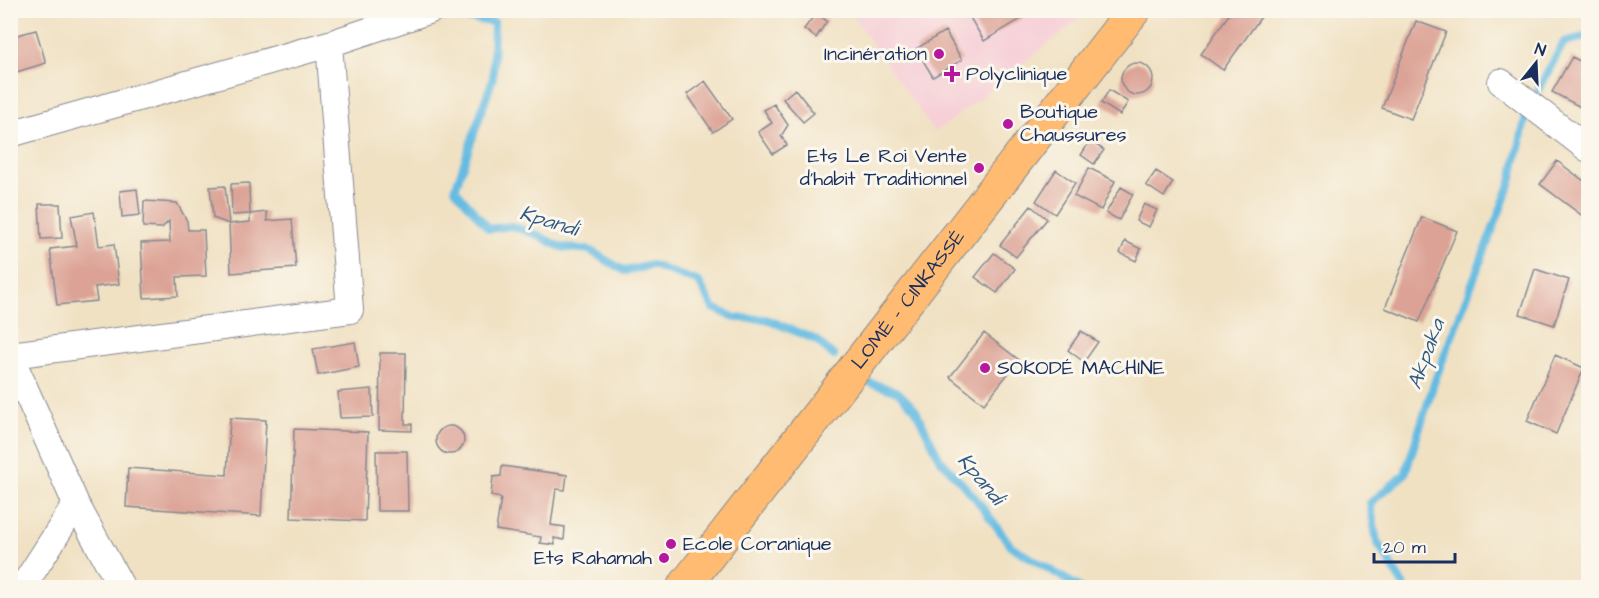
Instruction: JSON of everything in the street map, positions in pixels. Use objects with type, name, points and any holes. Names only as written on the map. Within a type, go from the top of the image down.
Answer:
[{"type":"highway","name":"LOMÉ - CINKASSÉ","points":[[683,588],[1134,10]]},
{"type":"street","points":[[10,134],[329,44],[429,11]]},
{"type":"street","points":[[122,588],[76,504],[11,355],[350,310],[329,44]]},
{"type":"street","points":[[1501,82],[1588,149]]},
{"type":"street","points":[[22,588],[76,504]]},
{"type":"shaded area","name":"Polyclinique","points":[[849,11],[1089,11],[935,133]]},
{"type":"building","points":[[980,10],[1036,10],[984,41],[969,16]]},
{"type":"building","points":[[1232,10],[1266,10],[1223,70],[1201,54]]},
{"type":"building","points":[[816,13],[827,21],[816,38],[804,29]]},
{"type":"building","points":[[1416,21],[1446,32],[1411,119],[1382,108]]},
{"type":"building","points":[[36,30],[46,63],[10,74],[10,37]]},
{"type":"building","name":"Incinération","points":[[945,31],[962,60],[933,77],[916,49]]},
{"type":"building","points":[[1572,57],[1588,65],[1588,111],[1552,92]]},
{"type":"building","points":[[1137,63],[1148,68],[1153,79],[1148,90],[1137,95],[1126,90],[1121,79],[1126,68]]},
{"type":"building","points":[[705,81],[732,119],[713,132],[687,94]]},
{"type":"building","points":[[795,89],[814,113],[803,122],[783,99]]},
{"type":"building","points":[[1109,90],[1128,102],[1120,115],[1101,103]]},
{"type":"building","points":[[774,104],[788,125],[781,136],[787,145],[773,154],[758,132],[772,123],[764,110]]},
{"type":"building","points":[[1090,141],[1104,150],[1094,164],[1081,155]]},
{"type":"building","points":[[1557,161],[1588,184],[1588,220],[1540,184]]},
{"type":"building","points":[[1089,168],[1115,181],[1101,210],[1074,196]]},
{"type":"building","points":[[1056,170],[1075,183],[1055,214],[1036,201]]},
{"type":"building","points":[[1156,171],[1173,182],[1164,197],[1146,185]]},
{"type":"building","points":[[249,183],[250,214],[232,215],[231,184]]},
{"type":"building","points":[[225,186],[229,224],[213,218],[210,187]]},
{"type":"building","points":[[1121,187],[1133,194],[1119,220],[1106,213]]},
{"type":"building","points":[[137,189],[140,215],[122,217],[120,191]]},
{"type":"building","points":[[144,201],[177,203],[187,221],[188,230],[204,230],[206,276],[177,277],[178,296],[144,298],[141,243],[170,242],[169,221],[162,228],[143,227]]},
{"type":"building","points":[[39,204],[60,204],[62,238],[41,239]]},
{"type":"building","points":[[1144,204],[1157,210],[1149,227],[1136,221]]},
{"type":"building","points":[[1031,206],[1047,219],[1016,257],[1000,245]]},
{"type":"building","points":[[94,212],[99,246],[114,244],[119,284],[95,287],[97,301],[57,305],[50,249],[77,246],[71,216]]},
{"type":"building","points":[[267,212],[267,221],[292,219],[296,268],[231,273],[229,224],[250,222],[250,214]]},
{"type":"building","points":[[1422,217],[1457,231],[1419,322],[1385,308]]},
{"type":"building","points":[[1125,241],[1141,249],[1136,261],[1120,253]]},
{"type":"building","points":[[994,253],[1015,269],[997,293],[975,277]]},
{"type":"building","points":[[1535,269],[1569,280],[1554,325],[1520,314]]},
{"type":"building","points":[[1081,331],[1098,342],[1084,362],[1068,350]]},
{"type":"building","points":[[984,333],[1019,360],[984,404],[950,377]]},
{"type":"building","points":[[355,342],[359,367],[318,375],[313,349]]},
{"type":"building","points":[[380,353],[406,353],[405,424],[412,424],[412,431],[379,430]]},
{"type":"building","points":[[1555,355],[1584,368],[1556,434],[1527,421]]},
{"type":"building","points":[[372,389],[373,417],[340,418],[338,392]]},
{"type":"building","points":[[230,418],[266,420],[261,516],[126,507],[128,468],[227,475]]},
{"type":"building","points":[[450,426],[460,430],[464,440],[460,450],[450,454],[440,450],[436,440],[440,430]]},
{"type":"building","points":[[294,429],[368,432],[365,521],[291,518]]},
{"type":"building","points":[[376,451],[407,451],[408,511],[377,511]]},
{"type":"building","points":[[502,466],[567,475],[565,490],[556,489],[551,525],[565,527],[564,540],[554,538],[555,545],[540,543],[541,537],[496,530],[501,498],[491,496],[493,477],[501,476]]},
{"type":"waterway","name":"Kpandi","points":[[451,10],[456,17],[494,22],[493,78],[455,189],[489,229],[511,226],[538,235],[560,247],[589,250],[625,271],[652,265],[699,282],[713,308],[736,318],[766,319],[816,340],[834,356]]},
{"type":"waterway","name":"Akpaka","points":[[1538,90],[1564,42],[1588,36]]},
{"type":"waterway","name":"Akpaka","points":[[1405,588],[1377,542],[1370,503],[1405,474],[1435,380],[1511,182],[1526,116]]},
{"type":"waterway","name":"Kpandi","points":[[871,383],[898,392],[915,409],[940,459],[977,500],[1011,546],[1080,588]]},
{"type":"place","name":"Incinération","points":[[939,54]]},
{"type":"place","name":"Polyclinique","points":[[952,74]]},
{"type":"place","name":"Boutique Chaussures","points":[[1008,124]]},
{"type":"place","name":"Ets Le Roi Vente d'habit Traditionnel","points":[[979,168]]},
{"type":"place","name":"SOKODÉ MACHINE","points":[[985,368]]},
{"type":"place","name":"Ecole Coranique","points":[[671,544]]},
{"type":"place","name":"Ets Rahamah","points":[[664,558]]}]
